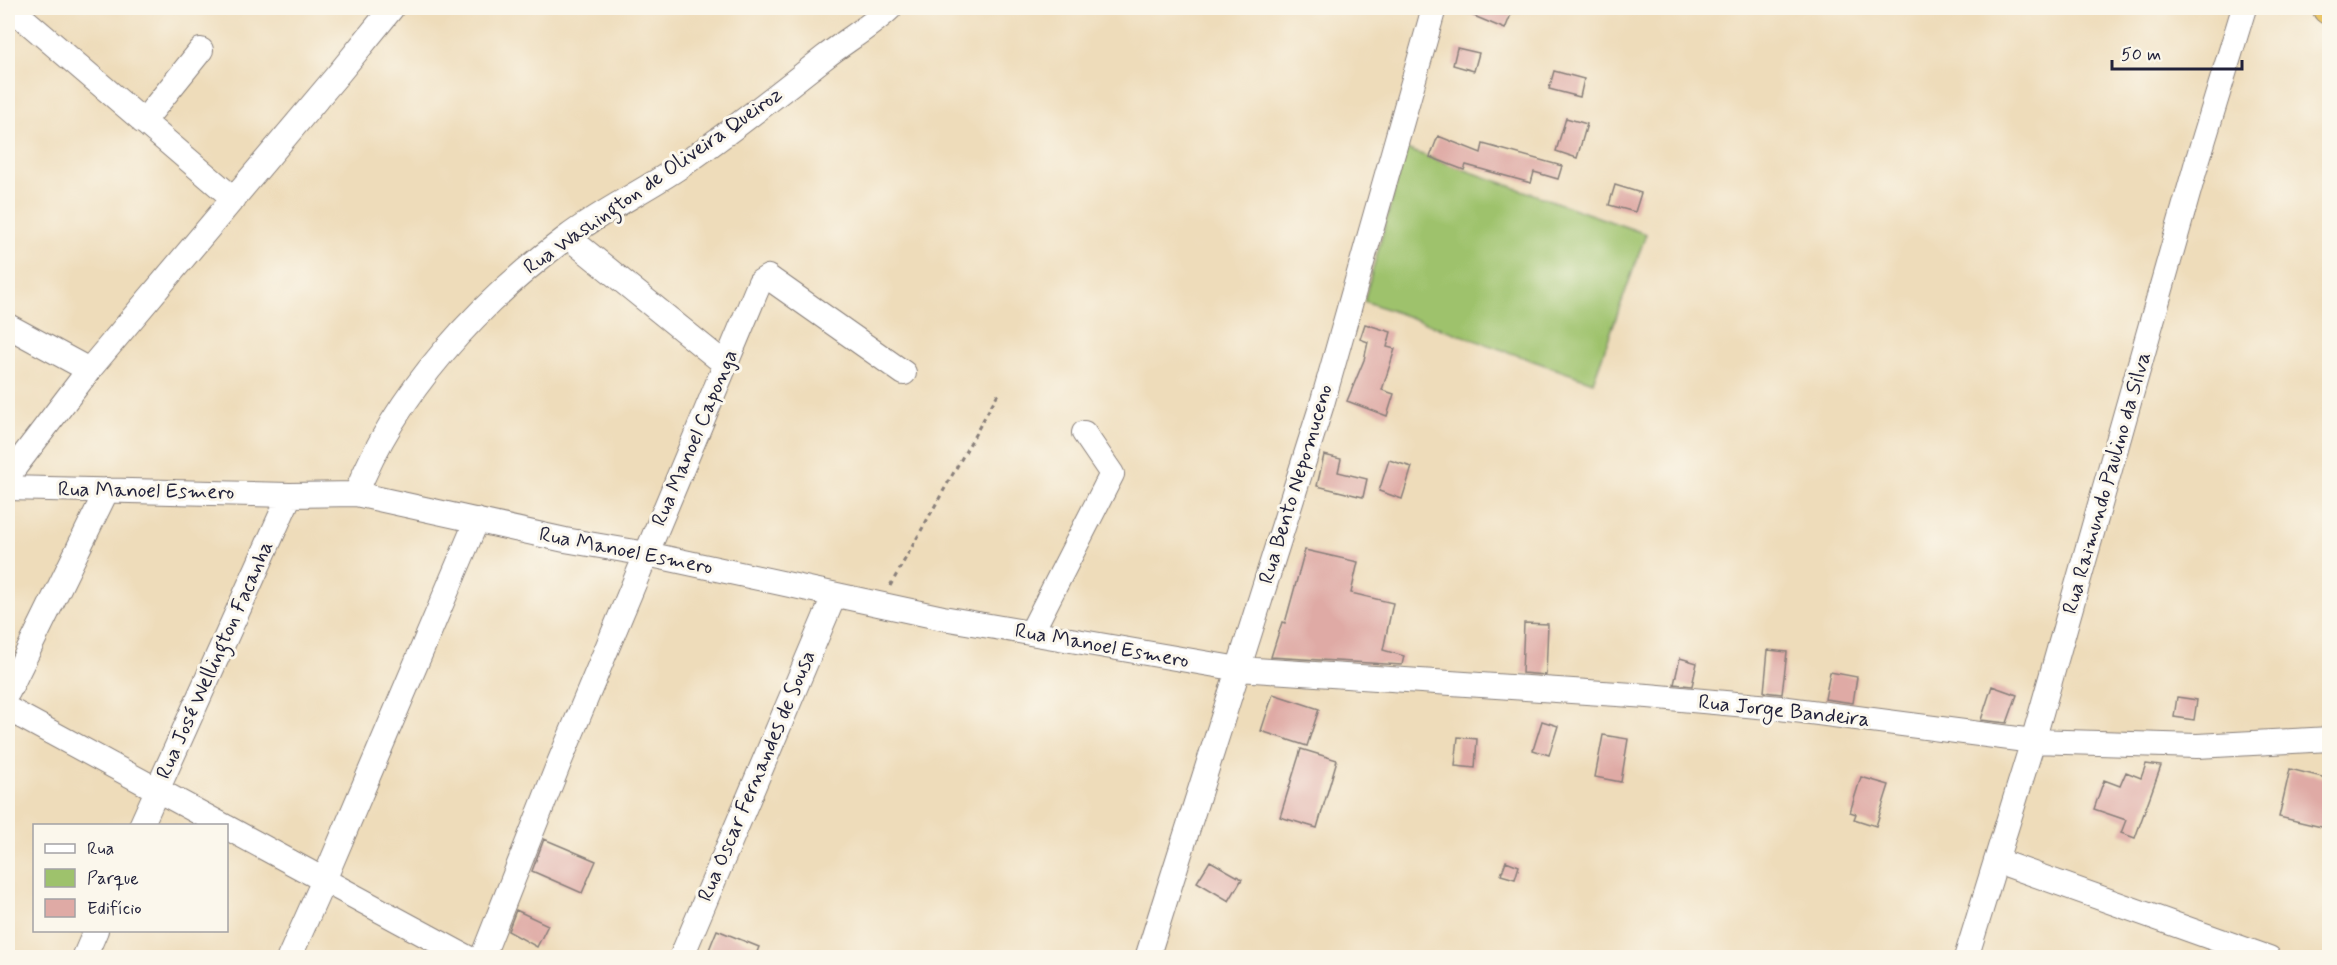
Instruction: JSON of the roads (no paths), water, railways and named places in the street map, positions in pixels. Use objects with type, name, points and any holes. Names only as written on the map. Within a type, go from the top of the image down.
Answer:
[{"type":"street","points":[[11,8],[234,199]]},
{"type":"street","points":[[8,476],[89,370],[392,8]]},
{"type":"street","name":"Rua Washington de Oliveira Queiroz","points":[[356,494],[368,465],[385,434],[454,339],[500,292],[567,237],[681,165],[766,104],[891,8]]},
{"type":"street","name":"Rua Bento Nepomuceno","points":[[1147,957],[1322,405],[1434,8]]},
{"type":"street","name":"Rua Raimundo Paulino da Silva","points":[[1966,957],[2033,741],[2194,173],[2244,8]]},
{"type":"street","points":[[143,122],[201,50]]},
{"type":"street","points":[[567,237],[726,364]]},
{"type":"street","name":"Rua Manoel Caponga","points":[[482,957],[559,763],[760,282],[768,277],[904,374]]},
{"type":"street","points":[[8,326],[89,370]]},
{"type":"street","points":[[1031,633],[1112,474],[1084,433]]},
{"type":"street","name":"Rua Manoel Esmero","points":[[8,488],[290,495],[356,494],[565,540],[647,554],[834,596],[1239,669]]},
{"type":"street","points":[[8,692],[107,490]]},
{"type":"street","name":"Rua José Wellington Facanha","points":[[141,824],[290,495]]},
{"type":"street","points":[[289,957],[477,520]]},
{"type":"street","name":"Rua Oscar Fernandes de Sousa","points":[[681,957],[834,596]]},
{"type":"street","name":"Rua Jorge Bandeira","points":[[1239,669],[1648,696],[1780,708],[2033,741],[2197,746],[2330,739]]},
{"type":"street","points":[[8,709],[222,824]]},
{"type":"street","points":[[228,827],[468,957]]},
{"type":"street","points":[[1997,861],[2269,957]]},
{"type":"street","points":[[84,957],[95,932]]}]
